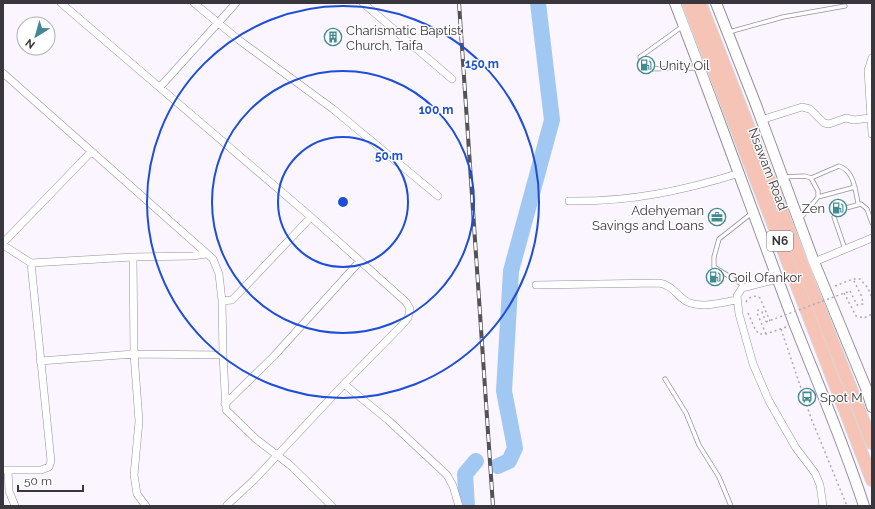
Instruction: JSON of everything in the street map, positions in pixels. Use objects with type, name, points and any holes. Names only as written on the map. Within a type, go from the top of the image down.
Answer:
[{"type":"highway","name":"Nsawam Road","points":[[688,3],[872,480]]},
{"type":"highway","name":"Nsawam Road","points":[[700,3],[872,443]]},
{"type":"main road","points":[[675,3],[740,173],[778,279],[848,456],[864,506]]},
{"type":"main road","points":[[716,3],[798,221],[872,406]]},
{"type":"street","points":[[61,3],[311,217],[406,302],[410,309],[408,318],[402,325],[227,505]]},
{"type":"street","points":[[194,3],[217,23],[333,109],[438,196]]},
{"type":"street","points":[[160,87],[236,3]]},
{"type":"street","points":[[362,3],[452,79]]},
{"type":"street","points":[[872,58],[868,70],[872,134]]},
{"type":"street","points":[[3,73],[207,254],[216,264],[222,301],[225,404],[232,418],[290,465],[332,506]]},
{"type":"street","points":[[761,120],[802,107],[810,108],[824,122],[829,124],[846,118],[854,120],[870,118]]},
{"type":"street","points":[[91,152],[3,244],[31,263],[133,257],[192,256],[207,254]]},
{"type":"street","points":[[569,201],[622,200],[667,194],[740,173]]},
{"type":"street","points":[[222,301],[232,300],[311,217]]},
{"type":"street","points":[[814,262],[872,238]]},
{"type":"street","points":[[133,257],[134,354],[139,421],[135,485],[138,494],[146,506]]},
{"type":"street","points":[[225,404],[274,356],[360,261]]},
{"type":"street","points":[[15,506],[9,491],[6,470],[41,470],[46,469],[50,465],[31,263]]},
{"type":"street","points":[[778,279],[745,286],[738,293],[738,300],[753,364],[769,401],[796,448],[815,473],[820,485],[823,506]]},
{"type":"street","points":[[536,285],[652,283],[670,286],[684,300],[691,303],[738,300]]},
{"type":"street","points":[[40,361],[134,354],[223,355]]},
{"type":"street","points":[[344,384],[388,420],[447,475],[453,486],[459,506]]},
{"type":"lane","points":[[727,33],[783,17],[845,6]]},
{"type":"lane","points":[[684,25],[640,57],[643,69],[700,68]]},
{"type":"lane","points":[[782,178],[805,176],[811,178],[839,166],[851,173],[858,203],[867,209],[872,223]]},
{"type":"lane","points":[[811,178],[818,191],[818,197]]},
{"type":"lane","points":[[798,221],[818,197],[855,188]]},
{"type":"lane","points":[[845,249],[834,217],[841,208],[858,203]]},
{"type":"lane","points":[[745,286],[714,267],[714,257],[718,239],[754,212]]},
{"type":"lane","points":[[665,379],[686,413],[699,445],[719,478],[731,506]]},
{"type":"path","points":[[766,334],[757,313],[758,310],[761,310],[766,322],[850,291],[857,305],[862,304],[862,297],[853,279]]},
{"type":"path","points":[[825,290],[853,279],[863,281],[872,298]]},
{"type":"path","points":[[844,293],[856,316],[864,318],[872,314]]},
{"type":"path","points":[[746,306],[749,298],[758,296],[770,320]]},
{"type":"path","points":[[747,311],[756,332],[766,334],[795,323]]},
{"type":"path","points":[[781,329],[811,418],[847,506]]},
{"type":"waterway","points":[[498,466],[509,461],[515,448],[504,391],[511,271],[552,120],[538,3]]},
{"type":"waterway","points":[[467,506],[465,474],[476,461]]},
{"type":"railway","points":[[459,3],[493,506]]},
{"type":"place","name":"Charismatic Baptist Church, Taifa","points":[[333,37]]},
{"type":"place","name":"Unity Oil","points":[[646,65]]},
{"type":"place","name":"Zen","points":[[838,208]]},
{"type":"place","name":"Adehyeman Savings and Loans","points":[[717,217]]},
{"type":"place","name":"Goil Ofankor","points":[[715,277]]},
{"type":"place","name":"Spot M","points":[[807,397]]}]
